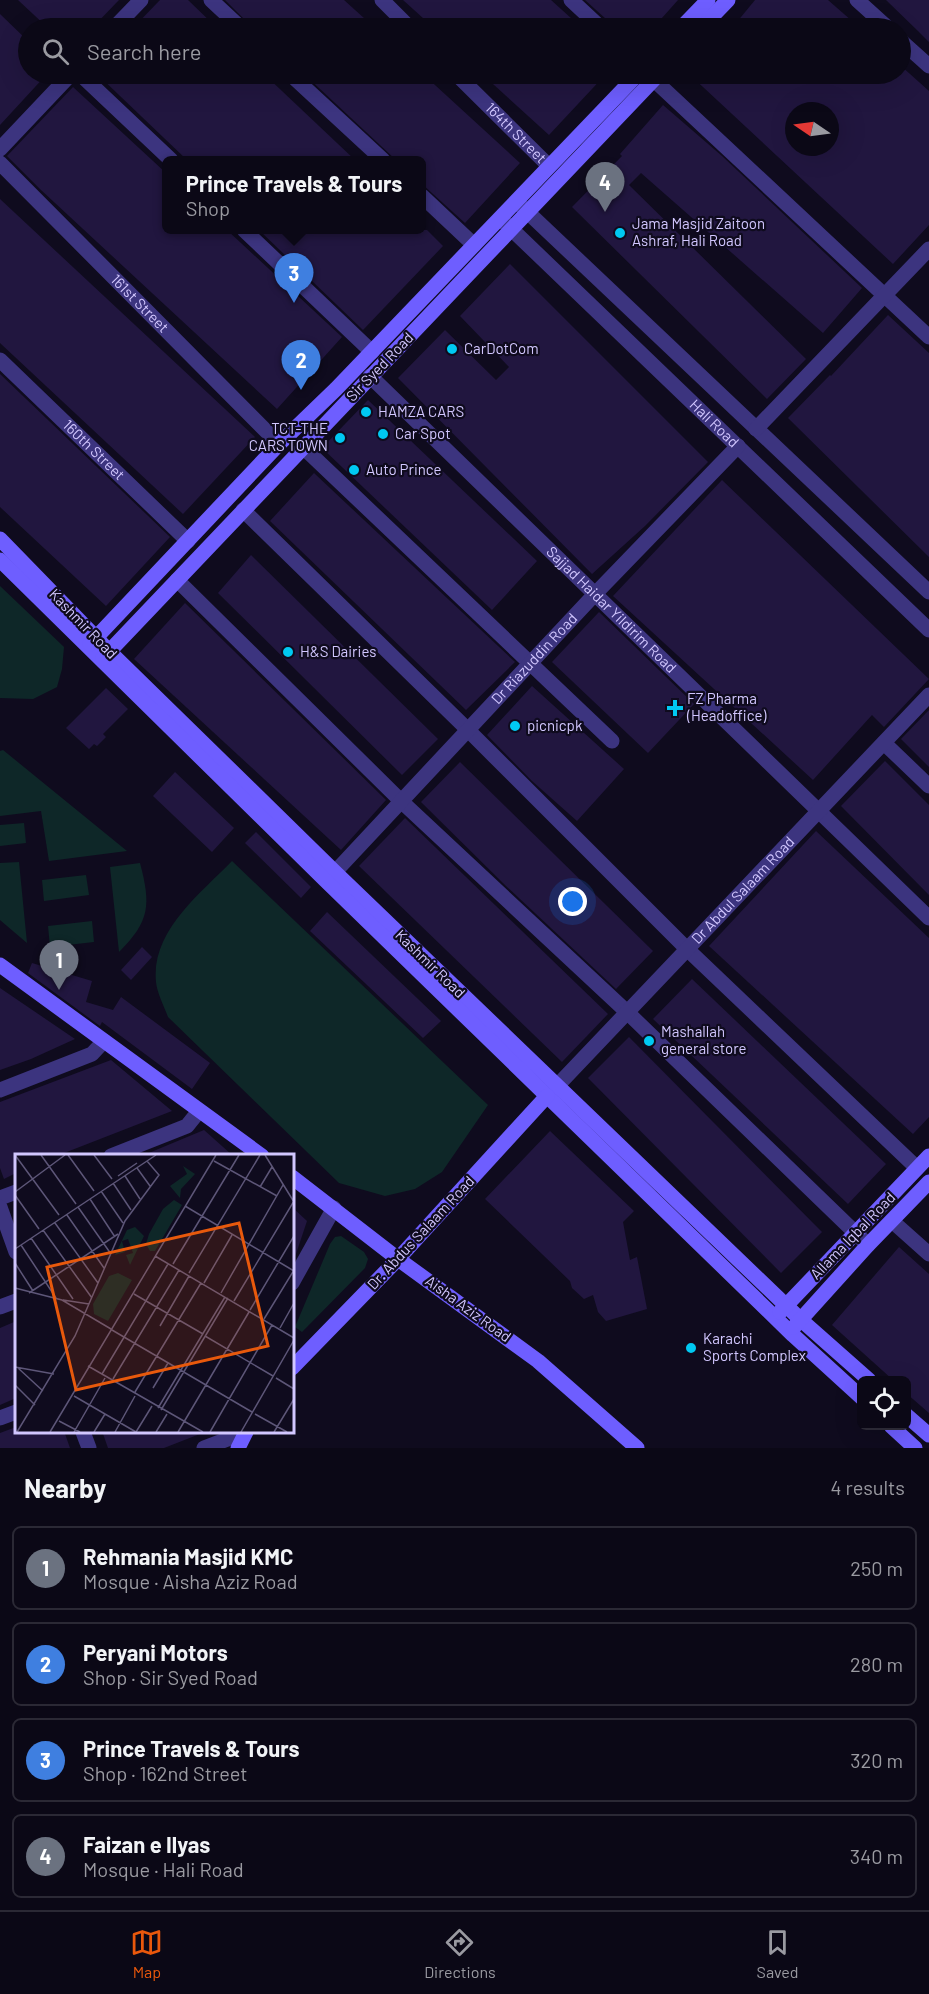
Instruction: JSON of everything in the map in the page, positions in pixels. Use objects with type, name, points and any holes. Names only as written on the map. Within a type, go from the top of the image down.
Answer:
[{"type":"main road","points":[[691,18],[708,0]]},
{"type":"main road","points":[[711,18],[728,0]]},
{"type":"main road","name":"Sir Syed Road","points":[[521,206],[549,166],[628,84]]},
{"type":"main road","name":"Sir Syed Road","points":[[105,655],[370,376],[521,206],[648,84]]},
{"type":"main road","name":"Sir Syed Road","points":[[92,642],[279,444],[336,389],[474,245],[506,223]]},
{"type":"main road","points":[[336,389],[347,400]]},
{"type":"main road","points":[[206,523],[219,535]]},
{"type":"main road","name":"Kashmir Road","points":[[0,539],[92,642],[325,880],[552,1091],[781,1311],[800,1319],[864,1376]]},
{"type":"main road","name":"Kashmir Road","points":[[0,560],[92,642]]},
{"type":"main road","name":"Kashmir Road","points":[[105,655],[334,872],[552,1091]]},
{"type":"main road","points":[[3,970],[261,1154]]},
{"type":"main road","name":"Dr. Abdus Salaam Road","points":[[294,1366],[398,1259],[552,1091]]},
{"type":"main road","name":"Allama Iqbal Road","points":[[781,1311],[929,1156]]},
{"type":"main road","name":"Aisha Aziz Road","points":[[294,1180],[538,1361],[638,1448]]},
{"type":"main road","name":"Allama Iqbal Road","points":[[790,1331],[929,1182]]},
{"type":"main road","name":"Kashmir Road","points":[[781,1311],[790,1331],[857,1394]]},
{"type":"main road","points":[[911,1419],[929,1435]]},
{"type":"main road","points":[[896,1430],[915,1448]]},
{"type":"main road","points":[[238,1448],[246,1433]]},
{"type":"street","points":[[124,18],[141,0]]},
{"type":"street","points":[[211,0],[230,18]]},
{"type":"street","points":[[382,0],[400,18]]},
{"type":"street","points":[[571,0],[590,18]]},
{"type":"street","points":[[857,0],[877,18]]},
{"type":"street","points":[[911,50],[929,66]]},
{"type":"street","points":[[0,148],[61,84]]},
{"type":"street","points":[[91,84],[167,156]]},
{"type":"street","points":[[301,84],[379,156]]},
{"type":"street","name":"164th Street","points":[[466,84],[549,166]]},
{"type":"street","points":[[664,84],[929,337]]},
{"type":"street","name":"161st Street","points":[[0,163],[279,444]]},
{"type":"street","points":[[426,200],[474,245]]},
{"type":"street","name":"Hali Road","points":[[521,206],[929,592]]},
{"type":"street","name":"Hali Road","points":[[506,223],[929,630]]},
{"type":"street","points":[[248,234],[372,352]]},
{"type":"street","points":[[752,426],[886,296],[929,249]]},
{"type":"street","name":"160th Street","points":[[0,360],[188,541]]},
{"type":"street","name":"Sajjad Haidar Yildirim Road","points":[[370,376],[929,918]]},
{"type":"street","name":"Dr Riazuddin Road","points":[[334,872],[752,426]]},
{"type":"street","points":[[749,457],[767,440]]},
{"type":"street","points":[[303,447],[612,741]]},
{"type":"street","points":[[243,510],[687,949],[917,1168]]},
{"type":"street","points":[[177,580],[401,801],[627,1012],[868,1245]]},
{"type":"street","name":"Dr Abdul Salaam Road","points":[[552,1091],[929,695]]},
{"type":"street","points":[[884,743],[929,786]]},
{"type":"street","points":[[0,1090],[92,1054],[104,1041]]},
{"type":"street","points":[[114,1154],[187,1126],[199,1111]]},
{"type":"street","points":[[0,1198],[15,1192]]},
{"type":"street","points":[[0,1207],[15,1249]]},
{"type":"street","points":[[294,1279],[334,1208]]},
{"type":"street","points":[[892,1221],[929,1254]]},
{"type":"street","points":[[0,1308],[15,1301]]},
{"type":"street","points":[[0,1418],[15,1412]]},
{"type":"street","points":[[84,1433],[89,1448]]},
{"type":"street","points":[[204,1448],[243,1433]]},
{"type":"green space","points":[[0,586],[64,647],[62,669],[57,687],[33,699],[0,698]]},
{"type":"green space","points":[[3,750],[127,851],[49,861],[41,811],[0,816],[0,751]]},
{"type":"green space","points":[[24,823],[26,843],[0,846],[0,825]]},
{"type":"green space","points":[[232,861],[488,1105],[442,1172],[415,1189],[385,1196],[339,1183],[168,1017],[156,982],[161,946],[180,915]]},
{"type":"green space","points":[[19,862],[27,943],[0,920],[0,863]]},
{"type":"green space","points":[[140,863],[146,890],[145,912],[137,931],[119,952],[110,867]]},
{"type":"green space","points":[[86,875],[89,895],[44,901],[42,880]]},
{"type":"green space","points":[[92,921],[94,942],[50,947],[48,926]]},
{"type":"green space","points":[[341,1236],[364,1252],[368,1259],[365,1268],[302,1332],[295,1327],[330,1244],[335,1237]]},
{"type":"building","points":[[18,0],[119,0],[102,18],[37,18]]},
{"type":"building","points":[[160,0],[188,0],[207,18],[143,18]]},
{"type":"building","points":[[225,0],[344,0],[364,18],[243,18]]},
{"type":"building","points":[[403,0],[551,0],[571,18],[423,18]]},
{"type":"building","points":[[585,0],[678,0],[662,18],[605,18]]},
{"type":"building","points":[[755,0],[828,0],[849,18],[740,18]]},
{"type":"building","points":[[886,0],[929,0],[929,42],[911,24],[911,18],[905,18]]},
{"type":"building","points":[[0,14],[18,31],[18,84],[38,84],[0,125]]},
{"type":"building","points":[[911,75],[929,91],[929,225],[893,264],[700,84],[911,84]]},
{"type":"building","points":[[107,84],[275,84],[351,156],[183,156]]},
{"type":"building","points":[[315,84],[434,84],[520,163],[465,223],[426,188],[426,156],[392,156]]},
{"type":"building","points":[[493,84],[597,84],[549,135]]},
{"type":"building","points":[[73,87],[162,169],[162,234],[231,234],[342,337],[277,409],[7,156]]},
{"type":"building","points":[[663,105],[722,156],[862,288],[823,333],[641,173],[629,185],[806,359],[767,399],[572,207],[622,156],[620,154]]},
{"type":"building","points":[[0,199],[255,437],[183,514],[0,343]]},
{"type":"building","points":[[427,230],[443,246],[363,330],[263,234],[426,234]]},
{"type":"building","points":[[510,264],[708,462],[645,526],[592,574],[398,378],[445,330],[496,380],[509,367],[460,316]]},
{"type":"building","points":[[888,315],[929,353],[929,557],[788,418]]},
{"type":"building","points":[[0,374],[170,537],[106,606],[0,507]]},
{"type":"building","points":[[368,400],[537,561],[492,610],[322,448]]},
{"type":"building","points":[[314,473],[515,662],[466,710],[270,521]]},
{"type":"building","points":[[722,480],[929,679],[884,727],[872,715],[813,780],[613,596]]},
{"type":"building","points":[[251,555],[438,739],[402,775],[218,593]]},
{"type":"building","points":[[185,603],[386,800],[341,850],[134,659]]},
{"type":"building","points":[[599,612],[694,704],[648,753],[552,662]]},
{"type":"building","points":[[532,686],[624,769],[577,821],[532,781],[487,735]]},
{"type":"building","points":[[106,688],[128,709],[103,734],[106,737],[97,746],[94,744],[89,749],[66,728]]},
{"type":"building","points":[[929,710],[929,767],[901,739]]},
{"type":"building","points":[[885,761],[929,805],[929,895],[841,806]]},
{"type":"building","points":[[460,762],[653,951],[616,989],[421,802]]},
{"type":"building","points":[[175,772],[234,828],[212,852],[153,796]]},
{"type":"building","points":[[405,818],[608,1014],[562,1062],[359,866]]},
{"type":"building","points":[[816,831],[929,938],[929,1117],[913,1134],[709,946]]},
{"type":"building","points":[[256,832],[311,887],[301,898],[245,843]]},
{"type":"building","points":[[327,912],[441,1021],[423,1038],[310,931]]},
{"type":"building","points":[[142,947],[152,957],[131,980],[121,970]]},
{"type":"building","points":[[32,963],[92,981],[86,1002],[113,1010],[121,997],[210,1063],[192,1089],[102,1022],[100,1026],[28,973]]},
{"type":"building","points":[[692,979],[886,1164],[848,1204],[653,1019]]},
{"type":"building","points":[[0,988],[75,1039],[0,1070]]},
{"type":"building","points":[[629,1037],[822,1232],[781,1273],[588,1078]]},
{"type":"building","points":[[111,1060],[172,1111],[62,1154],[15,1154],[15,1174],[4,1179],[0,1168],[0,1102]]},
{"type":"building","points":[[204,1130],[231,1154],[146,1154]]},
{"type":"building","points":[[550,1131],[634,1211],[623,1222],[630,1260],[637,1257],[647,1309],[606,1321],[598,1312],[593,1295],[584,1299],[572,1288],[570,1281],[485,1199]]},
{"type":"building","points":[[294,1209],[307,1221],[294,1257]]},
{"type":"building","points":[[899,1247],[929,1274],[929,1413],[911,1397],[911,1376],[889,1376],[832,1325]]},
{"type":"building","points":[[14,1322],[15,1398],[0,1405],[0,1328]]},
{"type":"building","points":[[15,1427],[15,1433],[65,1433],[70,1448],[0,1448],[0,1433]]},
{"type":"building","points":[[103,1433],[202,1433],[164,1448],[108,1448]]},
{"type":"place","name":"Faizan e Ilyas","points":[[605,212]]},
{"type":"place","name":"Jama Masjid Zaitoon Ashraf, Hali Road","points":[[620,233]]},
{"type":"place","name":"Prince Travels & Tours","points":[[294,303]]},
{"type":"place","name":"CarDotCom","points":[[452,349]]},
{"type":"place","name":"Peryani Motors","points":[[301,390]]},
{"type":"place","name":"HAMZA CARS","points":[[366,412]]},
{"type":"place","name":"Car Spot","points":[[383,434]]},
{"type":"place","name":"TCT-THE CARS TOWN","points":[[340,438]]},
{"type":"place","name":"Auto Prince","points":[[354,470]]},
{"type":"place","name":"H&S Dairies","points":[[288,652]]},
{"type":"place","name":"FZ Pharma (Headoffice)","points":[[675,708]]},
{"type":"place","name":"picnicpk","points":[[515,726]]},
{"type":"place","name":"Rehmania Masjid KMC","points":[[59,990]]},
{"type":"place","name":"Mashallah general store","points":[[649,1041]]},
{"type":"place","name":"Karachi Sports Complex","points":[[691,1348]]}]
